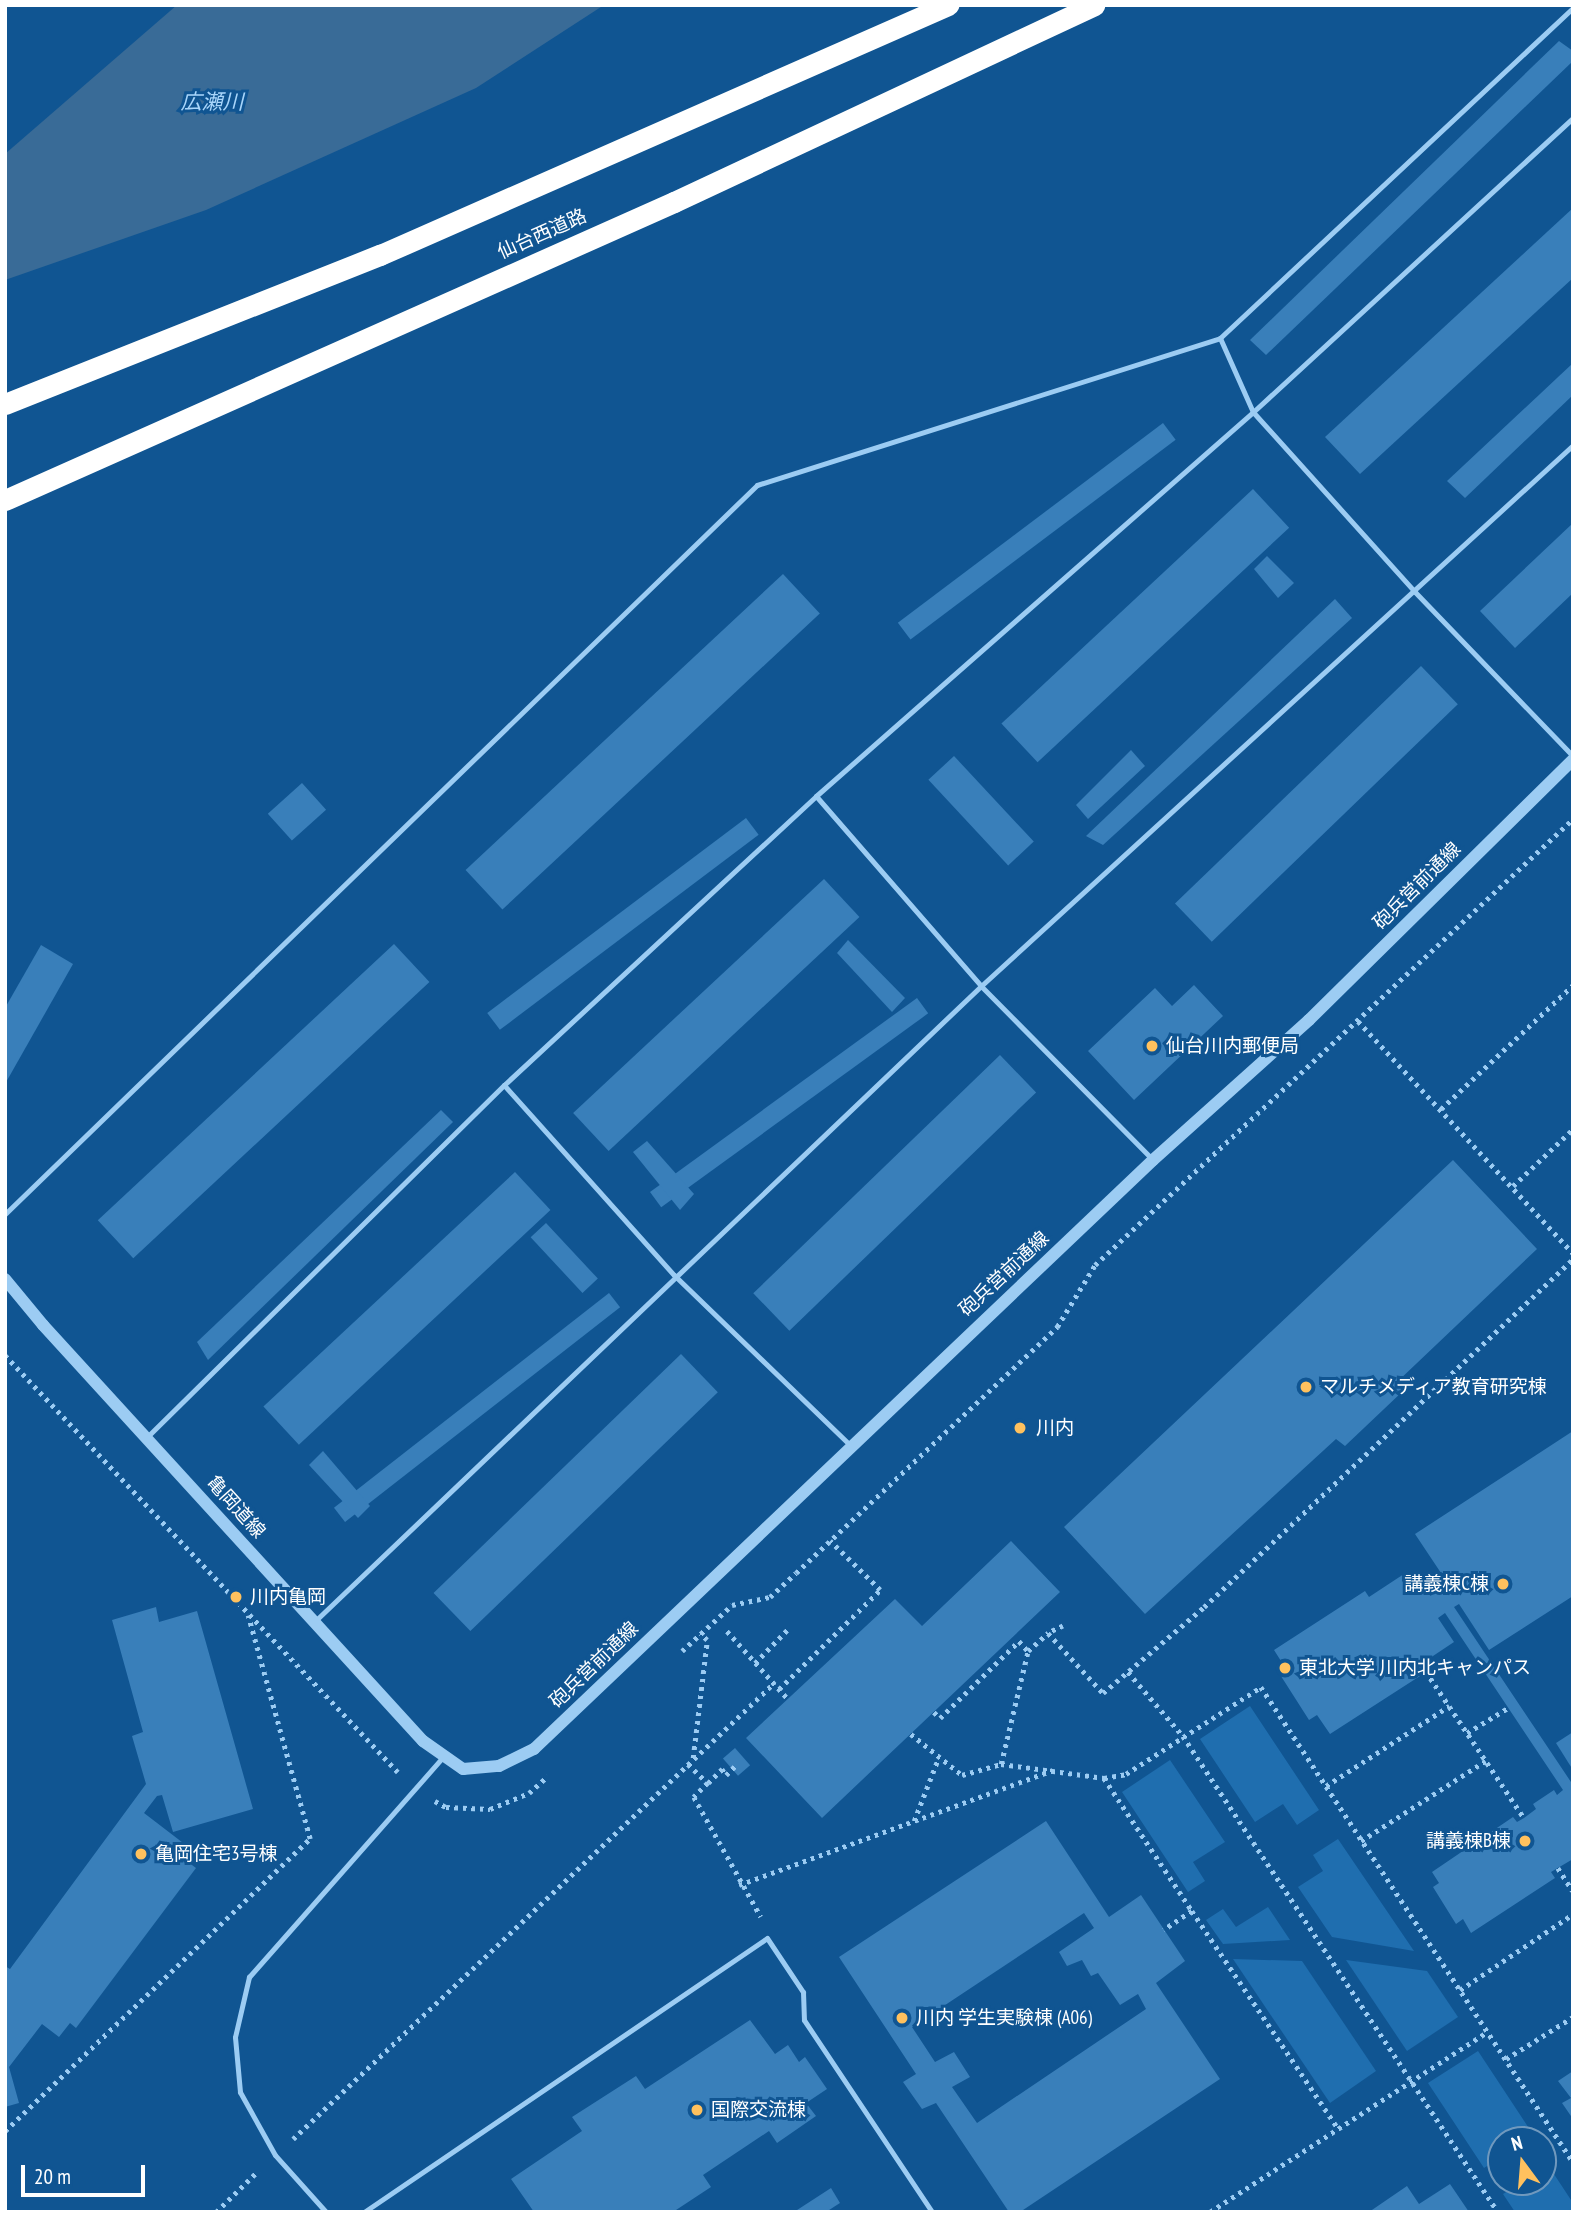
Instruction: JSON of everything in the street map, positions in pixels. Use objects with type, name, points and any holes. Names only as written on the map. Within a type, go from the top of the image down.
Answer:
[{"type":"highway","points":[[5,404],[380,255],[948,5]]},
{"type":"highway","name":"仙台西道路","points":[[5,500],[674,202],[1094,5]]},
{"type":"street","name":"砲兵営前通線","points":[[443,1757],[463,1769],[499,1766],[534,1749],[850,1445],[1153,1160],[1309,1020],[1573,758]]},
{"type":"street","name":"亀岡道線","points":[[5,1279],[314,1622],[443,1757]]},
{"type":"lane","points":[[5,1214],[757,485],[1220,338],[1573,8]]},
{"type":"lane","points":[[146,1438],[504,1085],[816,796],[1253,412],[1573,118]]},
{"type":"lane","points":[[1220,338],[1253,412],[1415,592],[1573,758]]},
{"type":"lane","points":[[314,1622],[674,1275],[981,986],[1573,445]]},
{"type":"lane","points":[[816,796],[981,986],[1153,1160]]},
{"type":"lane","points":[[504,1085],[674,1275],[850,1445]]},
{"type":"lane","points":[[326,2212],[275,2155],[240,2092],[235,2037],[250,1978],[443,1757]]},
{"type":"lane","points":[[364,2212],[766,1938],[803,1992],[804,2020],[932,2212]]},
{"type":"path","points":[[1441,1109],[1573,985]]},
{"type":"path","points":[[1358,1021],[1573,1253]]},
{"type":"path","points":[[1513,1186],[1573,1129]]},
{"type":"path","points":[[1048,1633],[1103,1693],[1204,1607],[1573,1259]]},
{"type":"path","points":[[779,1689],[880,1590],[830,1541]]},
{"type":"path","points":[[5,2131],[310,1839],[248,1615]]},
{"type":"path","points":[[1001,1764],[1028,1651],[1048,1633],[1063,1626]]},
{"type":"path","points":[[755,1663],[787,1630]]},
{"type":"path","points":[[727,1631],[788,1699]]},
{"type":"path","points":[[694,1758],[707,1640],[700,1634]]},
{"type":"path","points":[[934,1712],[940,1718],[1019,1641],[1028,1651]]},
{"type":"path","points":[[1421,1664],[1524,1818]]},
{"type":"path","points":[[1128,1672],[1183,1736],[1498,2212]]},
{"type":"path","points":[[216,2212],[774,1683]]},
{"type":"path","points":[[911,1734],[938,1759],[962,1774],[1001,1764],[1055,1769],[1104,1778],[1126,1774],[1261,1687],[1573,2162]]},
{"type":"path","points":[[1326,1786],[1449,1706]]},
{"type":"path","points":[[1467,1732],[1508,1708]]},
{"type":"path","points":[[914,1821],[938,1759]]},
{"type":"path","points":[[1361,1840],[1485,1761]]},
{"type":"path","points":[[688,1764],[708,1783],[722,1769],[726,1775],[737,1764]]},
{"type":"path","points":[[739,1885],[1055,1769]]},
{"type":"path","points":[[1104,1778],[1338,2129]]},
{"type":"path","points":[[1558,1868],[1573,1891]]},
{"type":"path","points":[[1164,1930],[1192,1911]]},
{"type":"path","points":[[1460,1990],[1573,1914]]},
{"type":"path","points":[[1506,2059],[1573,2017]]},
{"type":"path","points":[[1210,2212],[1487,2032]]},
{"type":"shaded area","points":[[1250,1706],[1319,1810],[1297,1825],[1283,1804],[1255,1822],[1200,1739]]},
{"type":"shaded area","points":[[1170,1760],[1225,1842],[1193,1862],[1205,1881],[1188,1892],[1122,1792]]},
{"type":"shaded area","points":[[1338,1839],[1414,1951],[1332,1937],[1298,1887],[1323,1871],[1313,1855]]},
{"type":"shaded area","points":[[1268,1907],[1290,1940],[1223,1944],[1206,1920],[1223,1909],[1236,1927]]},
{"type":"shaded area","points":[[1233,1959],[1302,1961],[1376,2071],[1330,2103]]},
{"type":"shaded area","points":[[1346,1960],[1427,1971],[1458,2017],[1407,2051]]},
{"type":"shaded area","points":[[1478,2051],[1527,2126],[1487,2126],[1487,2166],[1484,2168],[1428,2083]]},
{"type":"shaded area","points":[[1557,2179],[1573,2203],[1573,2212],[1515,2212],[1504,2196],[1557,2196]]},
{"type":"water","name":"広瀬川","points":[[177,5],[604,5],[476,88],[206,210],[5,280],[5,154]]},
{"type":"building","points":[[1559,41],[1573,51],[1573,61],[1266,355],[1250,340]]},
{"type":"building","points":[[1573,208],[1573,278],[1360,474],[1325,437]]},
{"type":"building","points":[[1573,363],[1573,395],[1465,498],[1447,481]]},
{"type":"building","points":[[1163,423],[1176,440],[910,640],[898,623]]},
{"type":"building","points":[[1253,489],[1289,528],[1038,762],[1001,724]]},
{"type":"building","points":[[1573,523],[1573,593],[1515,648],[1480,611]]},
{"type":"building","points":[[1267,556],[1294,583],[1278,598],[1254,569]]},
{"type":"building","points":[[783,574],[820,613],[502,909],[466,870]]},
{"type":"building","points":[[1335,599],[1352,618],[1103,845],[1086,836]]},
{"type":"building","points":[[1421,666],[1458,704],[1212,942],[1175,904]]},
{"type":"building","points":[[1131,750],[1145,766],[1088,819],[1076,805]]},
{"type":"building","points":[[954,756],[1034,842],[1008,865],[928,780]]},
{"type":"building","points":[[302,783],[326,810],[292,841],[268,814]]},
{"type":"building","points":[[746,818],[759,835],[500,1030],[487,1013]]},
{"type":"building","points":[[824,879],[859,917],[609,1151],[573,1113]]},
{"type":"building","points":[[848,940],[905,998],[892,1012],[837,953]]},
{"type":"building","points":[[394,944],[429,982],[133,1258],[98,1220]]},
{"type":"building","points":[[41,945],[73,964],[5,1084],[5,1008]]},
{"type":"building","points":[[1194,985],[1223,1016],[1134,1100],[1088,1051],[1155,988],[1172,1006]]},
{"type":"building","points":[[917,998],[928,1013],[661,1207],[650,1192]]},
{"type":"building","points":[[1000,1055],[1036,1092],[789,1331],[753,1293]]},
{"type":"building","points":[[441,1110],[453,1122],[208,1360],[197,1342]]},
{"type":"building","points":[[647,1141],[694,1194],[680,1210],[633,1152]]},
{"type":"building","name":"マルチメディア教育研究棟","points":[[1453,1160],[1537,1249],[1396,1383],[1403,1391],[1345,1446],[1336,1439],[1145,1614],[1064,1527]]},
{"type":"building","points":[[515,1172],[550,1210],[299,1445],[263,1407]]},
{"type":"building","points":[[546,1223],[598,1279],[582,1293],[531,1237]]},
{"type":"building","points":[[609,1293],[620,1307],[345,1522],[334,1508]]},
{"type":"building","points":[[681,1354],[718,1392],[470,1631],[434,1593]]},
{"type":"building","name":"講義棟C棟","points":[[1573,1431],[1573,1596],[1489,1650],[1459,1604],[1454,1607],[1573,1785],[1573,1859],[1551,1872],[1555,1878],[1471,1933],[1463,1919],[1456,1924],[1433,1887],[1439,1883],[1432,1872],[1513,1817],[1517,1822],[1524,1818],[1536,1809],[1533,1804],[1554,1790],[1557,1795],[1563,1790],[1445,1613],[1438,1618],[1454,1642],[1415,1668],[1420,1676],[1330,1734],[1317,1715],[1309,1720],[1279,1673],[1286,1669],[1274,1650],[1365,1591],[1369,1597],[1407,1572],[1420,1592],[1443,1576],[1415,1534]]},
{"type":"building","points":[[323,1451],[370,1506],[358,1518],[309,1465]]},
{"type":"building","points":[[1011,1541],[1060,1592],[822,1818],[746,1738],[895,1599],[922,1626]]},
{"type":"building","name":"亀岡住宅3号棟","points":[[156,1607],[159,1622],[197,1611],[253,1809],[173,1832],[162,1795],[157,1796],[144,1813],[191,1849],[184,1859],[196,1868],[76,2028],[70,2023],[59,2037],[42,2024],[9,2067],[19,2103],[5,2107],[5,1966],[10,1969],[146,1784],[132,1736],[143,1732],[112,1620]]},
{"type":"building","points":[[1573,1732],[1573,1770],[1556,1743]]},
{"type":"building","points":[[735,1748],[750,1765],[738,1776],[723,1758]]},
{"type":"building","name":"川内 学生実験棟 (A06)","points":[[1046,1821],[1109,1917],[1141,1895],[1185,1961],[1156,1983],[1220,2079],[1020,2212],[1009,2212],[936,2103],[922,2109],[903,2082],[916,2074],[839,1957]],"holes":[[[1084,1913],[1094,1928],[1059,1952],[1067,1966],[1082,1960],[1091,1976],[1098,1973],[1120,2005],[1138,1994],[1146,2009],[977,2123],[952,2087],[970,2077],[954,2052],[935,2062],[912,2027]]]},
{"type":"building","name":"国際交流棟","points":[[750,2020],[775,2054],[788,2045],[799,2062],[805,2057],[827,2089],[806,2103],[816,2116],[777,2143],[769,2131],[703,2175],[711,2187],[673,2212],[534,2212],[511,2179],[582,2131],[572,2117],[636,2076],[645,2089]]},
{"type":"building","points":[[1573,2071],[1573,2119],[1562,2103],[1571,2098],[1558,2081]]},
{"type":"building","points":[[1450,2184],[1469,2212],[1369,2212],[1407,2186],[1419,2204]]},
{"type":"building","points":[[831,2188],[840,2203],[826,2212],[794,2212]]},
{"type":"place","name":"仙台川内郵便局","points":[[1152,1046]]},
{"type":"place","name":"マルチメディア教育研究棟","points":[[1306,1387]]},
{"type":"place","name":"川内","points":[[1020,1428]]},
{"type":"place","name":"講義棟C棟","points":[[1503,1584]]},
{"type":"place","name":"川内亀岡","points":[[236,1597]]},
{"type":"place","name":"東北大学 川内北キャンパス","points":[[1285,1668]]},
{"type":"place","name":"講義棟B棟","points":[[1525,1841]]},
{"type":"place","name":"亀岡住宅3号棟","points":[[141,1854]]},
{"type":"place","name":"川内 学生実験棟 (A06)","points":[[902,2018]]},
{"type":"place","name":"国際交流棟","points":[[697,2110]]}]
